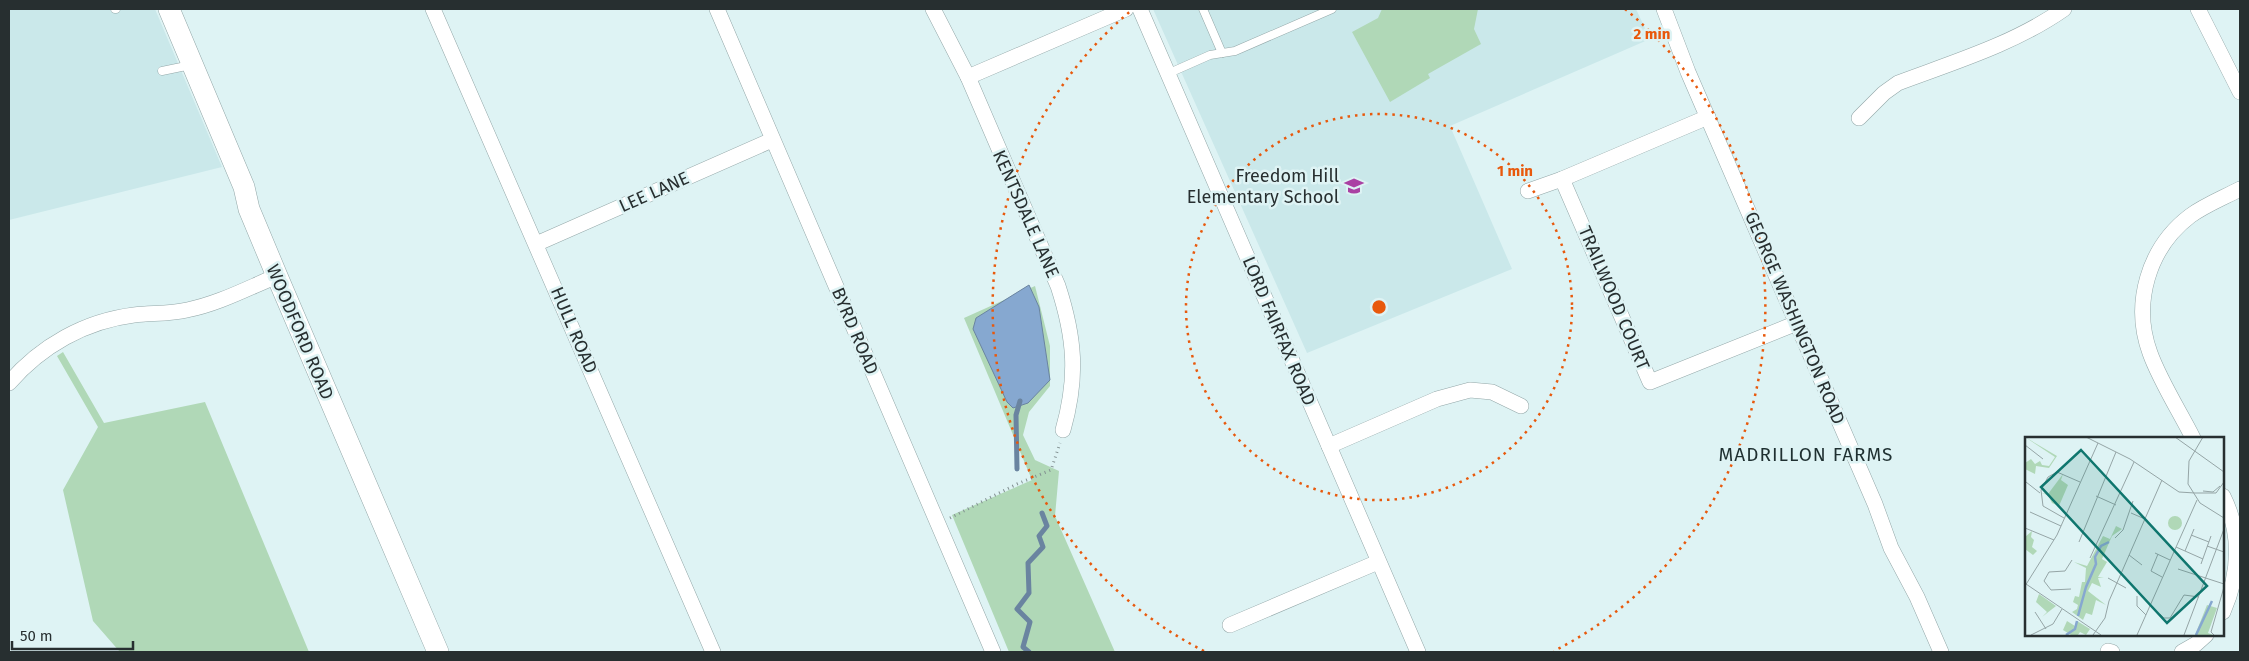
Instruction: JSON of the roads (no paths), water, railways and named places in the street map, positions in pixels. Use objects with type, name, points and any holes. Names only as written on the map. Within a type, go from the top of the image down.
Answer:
[{"type":"street","name":"WOODFORD ROAD","points":[[169,9],[244,187],[249,209],[277,276],[438,652]]},
{"type":"street","name":"HULL ROAD","points":[[434,9],[713,652]]},
{"type":"street","name":"BYRD ROAD","points":[[717,9],[994,652]]},
{"type":"street","name":"KENTSDALE LANE","points":[[933,9],[968,77],[1058,286],[1066,310],[1072,343],[1074,372],[1071,402],[1063,430]]},
{"type":"street","points":[[968,77],[1126,9]]},
{"type":"street","name":"LORD FAIRFAX ROAD","points":[[1140,9],[1418,652]]},
{"type":"street","name":"GEORGE WASHINGTON ROAD","points":[[1664,9],[1708,117],[1875,504],[1891,548],[1917,597],[1941,652]]},
{"type":"street","points":[[1860,118],[1884,93],[1898,83],[2016,38],[2064,9]]},
{"type":"street","points":[[2198,9],[2240,92]]},
{"type":"street","points":[[1528,191],[1562,179],[1708,117]]},
{"type":"street","name":"LEE LANE","points":[[536,244],[772,140]]},
{"type":"street","name":"TRAILWOOD COURT","points":[[1562,179],[1650,382],[1797,323]]},
{"type":"street","points":[[2192,437],[2150,354],[2144,332],[2142,309],[2145,286],[2153,262],[2164,242],[2179,225],[2202,208],[2240,189]]},
{"type":"street","points":[[9,383],[52,344],[78,330],[104,321],[134,315],[188,310],[220,301],[277,276]]},
{"type":"street","points":[[1329,446],[1437,399],[1470,390],[1492,392],[1522,406]]},
{"type":"street","points":[[2224,498],[2237,537],[2238,557],[2231,594],[2224,610]]},
{"type":"street","points":[[1230,625],[1378,562]]},
{"type":"street","points":[[2182,652],[2205,636]]},
{"type":"lane","points":[[1204,9],[1222,52]]},
{"type":"lane","points":[[1167,74],[1210,55],[1235,51],[1332,9]]},
{"type":"lane","points":[[162,71],[192,65]]},
{"type":"water","points":[[1029,285],[1039,307],[1050,380],[1028,403],[1013,408],[1007,402],[973,329],[976,318]]},
{"type":"waterway","points":[[1017,469],[1016,415],[1020,401]]},
{"type":"waterway","points":[[1029,652],[1023,647],[1030,622],[1017,609],[1029,593],[1028,563],[1043,547],[1039,536],[1047,526],[1042,513]]},
{"type":"place","name":"Freedom Hill Elementary School","points":[[1354,186]]},
{"type":"district","name":"MADRILLON FARMS","points":[[1806,454]]}]
